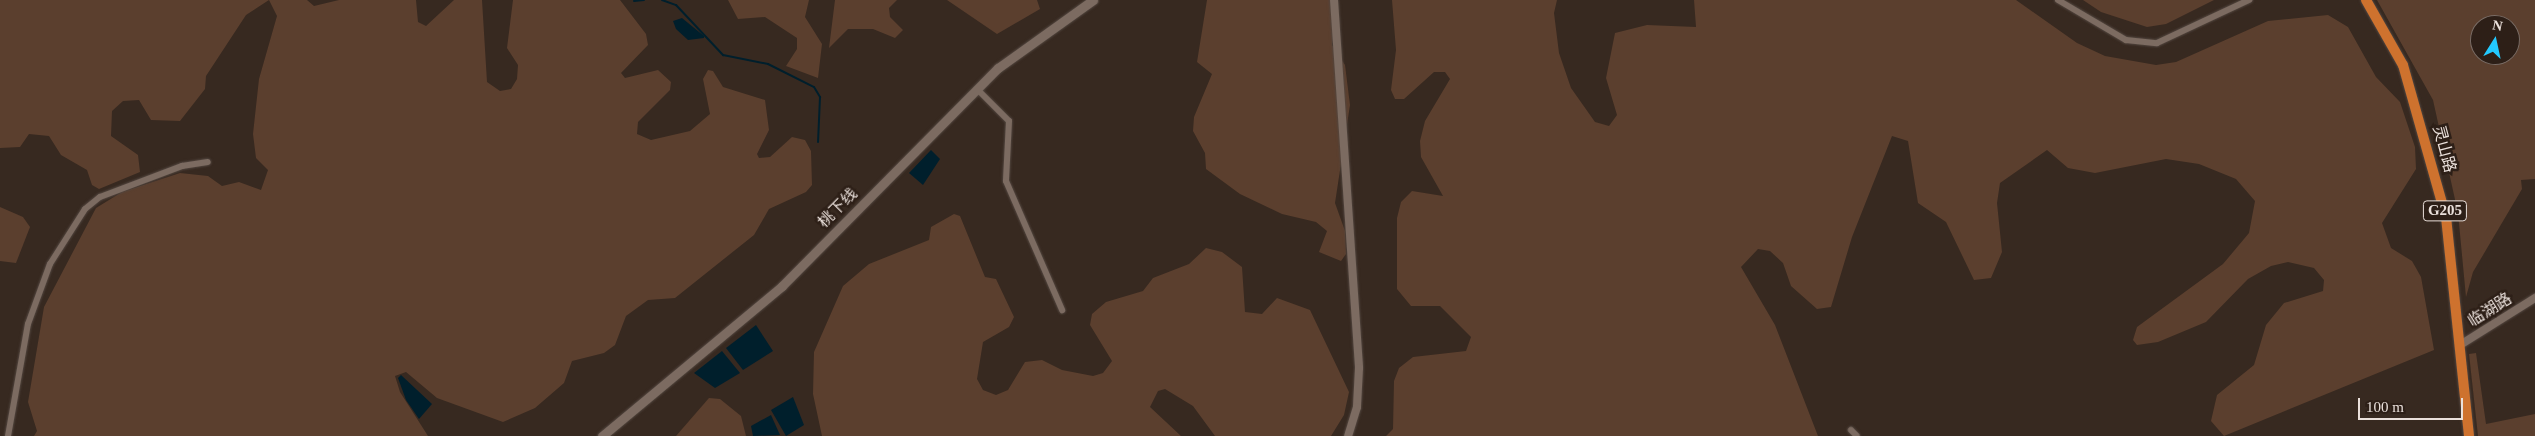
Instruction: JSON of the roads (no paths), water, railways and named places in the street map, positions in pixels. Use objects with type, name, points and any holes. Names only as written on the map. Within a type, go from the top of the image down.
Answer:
[{"type":"highway","name":"灵山路","points":[[2366,0],[2403,65],[2438,181],[2456,291],[2469,436]]},
{"type":"main road","name":"桃下线","points":[[602,436],[782,286],[998,68],[1093,0]]},
{"type":"street","points":[[1334,0],[1359,368],[1357,407],[1348,436]]},
{"type":"street","points":[[2058,0],[2126,40],[2157,43],[2248,0]]},
{"type":"street","points":[[977,89],[1010,121],[1006,181],[1062,310]]},
{"type":"street","points":[[8,436],[28,324],[50,264],[85,209],[100,197],[182,166],[208,162]]},
{"type":"street","name":"临湖路","points":[[2460,345],[2535,298]]},
{"type":"street","points":[[1851,430],[1857,436]]},
{"type":"water","points":[[682,18],[704,38],[688,40],[676,29],[673,21]]},
{"type":"water","points":[[931,150],[940,159],[923,185],[909,173]]},
{"type":"water","points":[[756,325],[773,351],[743,370],[726,348]]},
{"type":"water","points":[[722,351],[740,373],[715,388],[694,373]]},
{"type":"water","points":[[401,375],[432,404],[419,419],[406,400],[398,378]]},
{"type":"water","points":[[793,397],[804,425],[786,436],[771,410]]},
{"type":"water","points":[[771,415],[780,435],[753,436],[751,426]]},
{"type":"waterway","points":[[634,1],[644,0]]},
{"type":"waterway","points":[[662,0],[676,5],[723,55],[768,64],[814,87],[820,97],[818,142]]}]
